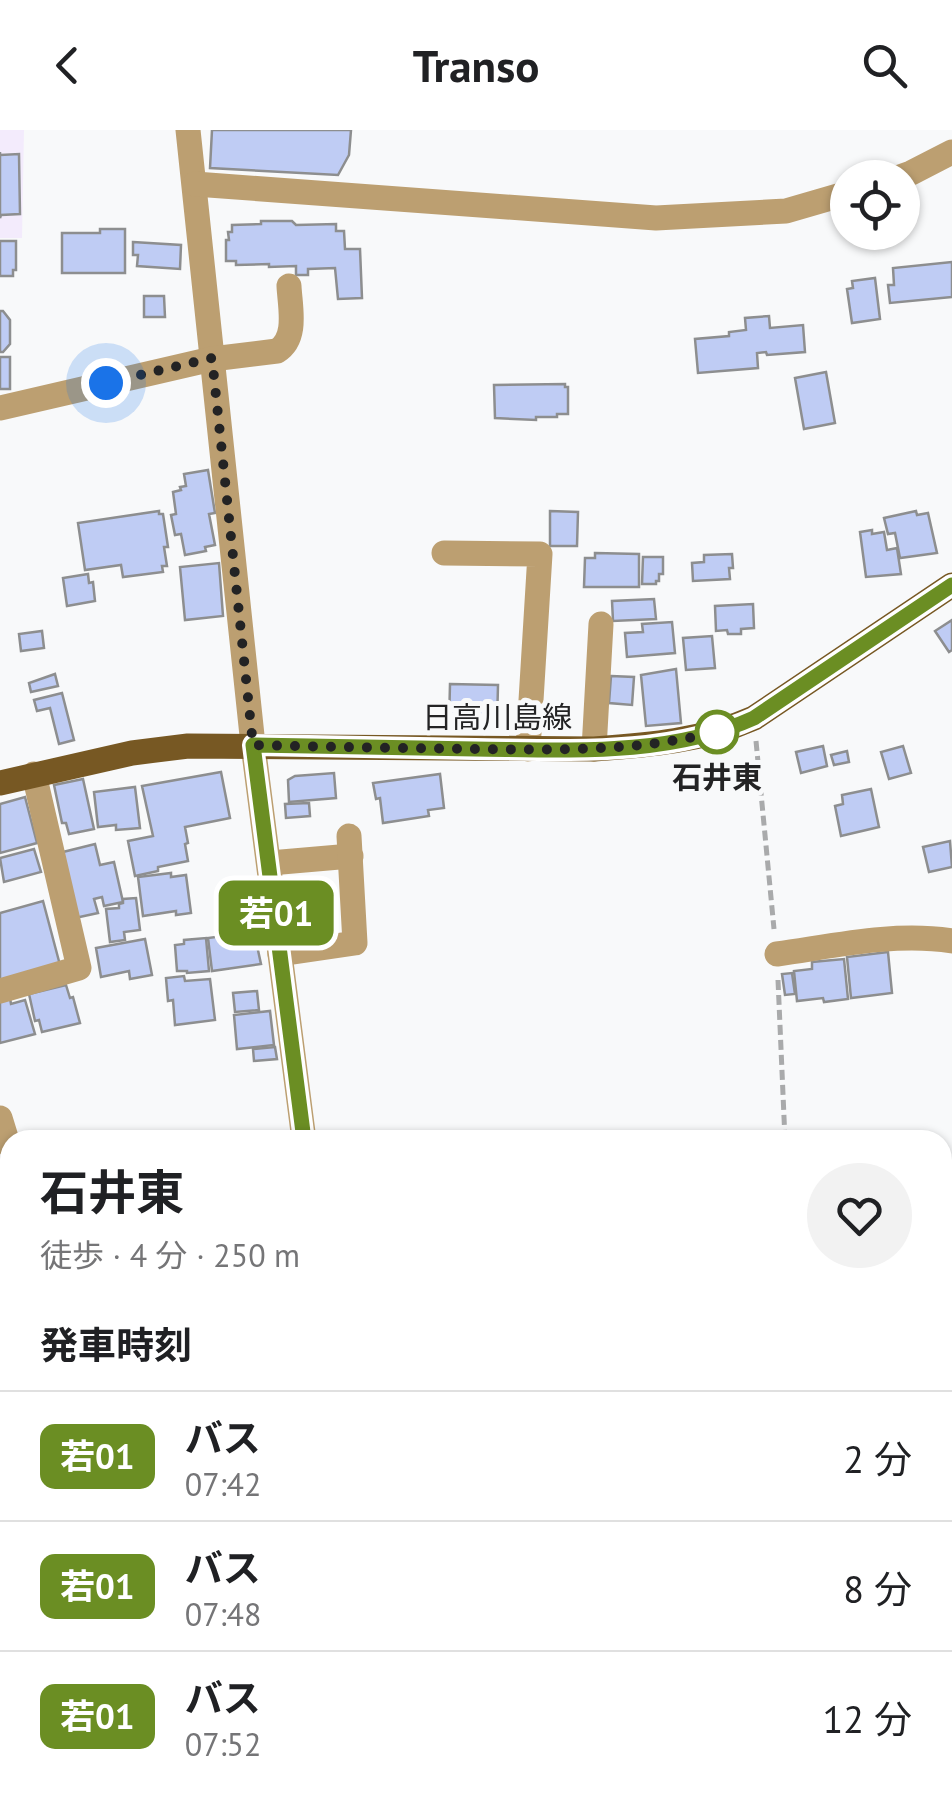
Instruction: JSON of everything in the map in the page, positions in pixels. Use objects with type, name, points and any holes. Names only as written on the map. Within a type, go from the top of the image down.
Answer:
[{"type":"main road","name":"日高川島線","points":[[0,783],[132,753],[188,746],[594,748],[697,738],[754,718],[952,585]]},
{"type":"street","points":[[188,130],[253,745],[303,1130]]},
{"type":"street","points":[[920,167],[952,152]]},
{"type":"street","points":[[195,184],[656,218],[786,210],[830,198]]},
{"type":"street","points":[[0,408],[212,358],[277,351],[286,346],[291,332],[288,286]]},
{"type":"street","points":[[444,553],[540,554],[528,749]]},
{"type":"street","points":[[594,748],[601,624]]},
{"type":"street","points":[[0,991],[79,968],[34,774]]},
{"type":"street","points":[[270,863],[350,846],[356,943],[280,954]]},
{"type":"street","points":[[776,954],[888,938],[952,941]]},
{"type":"shaded area","points":[[0,130],[24,130],[22,238],[0,238]]},
{"type":"building","points":[[212,130],[351,130],[349,155],[338,175],[210,168]]},
{"type":"building","points":[[19,154],[20,214],[0,218],[0,155]]},
{"type":"building","points":[[261,221],[336,224],[336,231],[344,231],[345,249],[360,249],[362,298],[338,299],[335,268],[308,269],[308,275],[296,275],[296,266],[236,265],[236,261],[226,261],[226,240],[232,225]]},
{"type":"building","points":[[100,229],[125,229],[125,273],[62,273],[62,233],[100,233]]},
{"type":"building","points":[[0,241],[16,241],[13,276],[0,276]]},
{"type":"building","points":[[133,242],[181,245],[180,269],[137,266]]},
{"type":"building","points":[[952,262],[952,297],[890,303],[888,285],[894,285],[893,268]]},
{"type":"building","points":[[875,278],[880,319],[852,323],[847,289],[853,288],[852,281]]},
{"type":"building","points":[[144,296],[164,296],[165,317],[144,317]]},
{"type":"building","points":[[0,311],[10,320],[10,344],[3,352],[0,352]]},
{"type":"building","points":[[769,316],[770,328],[803,325],[805,352],[757,353],[758,368],[698,373],[695,339],[729,336],[729,332],[746,330],[745,318]]},
{"type":"building","points":[[0,357],[10,357],[10,389],[0,389]]},
{"type":"building","points":[[826,372],[835,423],[804,429],[795,378]]},
{"type":"building","points":[[565,384],[568,414],[536,420],[495,418],[494,385]]},
{"type":"building","points":[[208,470],[215,513],[209,514],[215,545],[185,555],[181,534],[175,535],[171,515],[176,514],[173,492],[186,486],[184,474]]},
{"type":"building","points":[[159,511],[163,514],[168,547],[164,547],[167,566],[162,566],[163,572],[123,577],[121,565],[85,570],[78,523]]},
{"type":"building","points":[[550,511],[578,512],[577,546],[550,546]]},
{"type":"building","points":[[916,511],[917,515],[928,513],[937,553],[900,558],[895,533],[888,534],[884,518]]},
{"type":"building","points":[[872,530],[872,534],[884,532],[887,550],[897,548],[901,574],[866,577],[860,532]]},
{"type":"building","points":[[595,553],[639,554],[639,587],[584,587],[585,558],[595,558]]},
{"type":"building","points":[[732,554],[730,579],[693,581],[692,563],[704,562],[704,555]]},
{"type":"building","points":[[643,557],[663,557],[663,574],[659,574],[656,584],[642,584]]},
{"type":"building","points":[[219,563],[223,616],[185,620],[180,567]]},
{"type":"building","points":[[88,574],[95,601],[67,606],[63,578]]},
{"type":"building","points":[[654,599],[656,619],[613,621],[612,601]]},
{"type":"building","points":[[753,604],[754,628],[741,629],[741,634],[716,631],[715,606]]},
{"type":"building","points":[[952,620],[952,650],[949,652],[935,631]]},
{"type":"building","points":[[672,622],[675,653],[627,657],[625,633],[643,632],[642,624]]},
{"type":"building","points":[[42,631],[44,648],[21,651],[19,634]]},
{"type":"building","points":[[712,636],[715,668],[686,670],[683,638]]},
{"type":"building","points":[[676,669],[681,723],[646,726],[641,675]]},
{"type":"building","points":[[55,674],[58,686],[31,692],[29,683]]},
{"type":"building","points":[[611,676],[634,677],[632,705],[609,703]]},
{"type":"building","points":[[450,684],[498,685],[497,725],[449,724]]},
{"type":"building","points":[[62,693],[74,740],[59,744],[50,708],[37,711],[34,700]]},
{"type":"building","points":[[823,746],[827,766],[801,773],[796,752]]},
{"type":"building","points":[[903,746],[911,773],[889,779],[881,752]]},
{"type":"building","points":[[847,751],[849,762],[834,765],[831,755]]},
{"type":"building","points":[[221,772],[230,818],[185,827],[188,861],[135,876],[128,841],[153,836],[142,786]]},
{"type":"building","points":[[334,773],[336,798],[289,802],[288,780]]},
{"type":"building","points":[[440,774],[444,808],[428,810],[429,816],[383,823],[380,798],[376,799],[373,783]]},
{"type":"building","points":[[83,779],[94,829],[69,834],[66,823],[62,823],[54,785]]},
{"type":"building","points":[[135,787],[140,828],[98,827],[94,792]]},
{"type":"building","points":[[871,789],[879,827],[841,836],[835,806],[843,804],[842,795]]},
{"type":"building","points":[[25,797],[37,843],[0,853],[0,804]]},
{"type":"building","points":[[309,803],[310,816],[286,818],[285,804]]},
{"type":"building","points":[[950,841],[952,867],[929,872],[923,847]]},
{"type":"building","points":[[95,844],[100,865],[114,862],[123,902],[104,906],[102,897],[94,899],[98,913],[75,918],[63,852]]},
{"type":"building","points":[[34,849],[41,872],[4,882],[0,858]]},
{"type":"building","points":[[171,873],[171,877],[186,875],[191,913],[143,916],[138,877]]},
{"type":"building","points":[[136,898],[140,930],[124,932],[125,940],[110,942],[106,909],[119,908],[123,899]]},
{"type":"building","points":[[43,901],[60,965],[0,981],[0,913]]},
{"type":"building","points":[[254,932],[261,964],[212,971],[208,938]]},
{"type":"building","points":[[206,938],[209,971],[177,971],[175,945]]},
{"type":"building","points":[[145,939],[152,975],[130,979],[129,971],[101,977],[96,948]]},
{"type":"building","points":[[888,952],[892,993],[851,998],[847,957]]},
{"type":"building","points":[[844,959],[848,999],[797,1001],[794,971],[812,969],[812,962]]},
{"type":"building","points":[[792,973],[795,994],[785,995],[782,974]]},
{"type":"building","points":[[184,976],[185,981],[210,979],[215,1020],[175,1025],[166,978]]},
{"type":"building","points":[[66,985],[80,1023],[42,1032],[39,1020],[35,1021],[29,994]]},
{"type":"building","points":[[257,991],[259,1010],[235,1012],[233,993]]},
{"type":"building","points":[[10,998],[11,1004],[25,1000],[35,1034],[0,1043],[0,1001]]},
{"type":"building","points":[[270,1011],[274,1045],[237,1049],[234,1015]]},
{"type":"building","points":[[275,1047],[277,1059],[254,1061],[253,1049]]},
{"type":"bus line","name":"若01","points":[[303,1130],[253,745],[594,748],[697,738],[754,718],[952,585]]},
{"type":"place","name":"石井東","points":[[717,732]]},
{"type":"route","points":[[106,383],[212,358],[253,745],[594,748],[658,744],[730,728],[717,732]]}]
